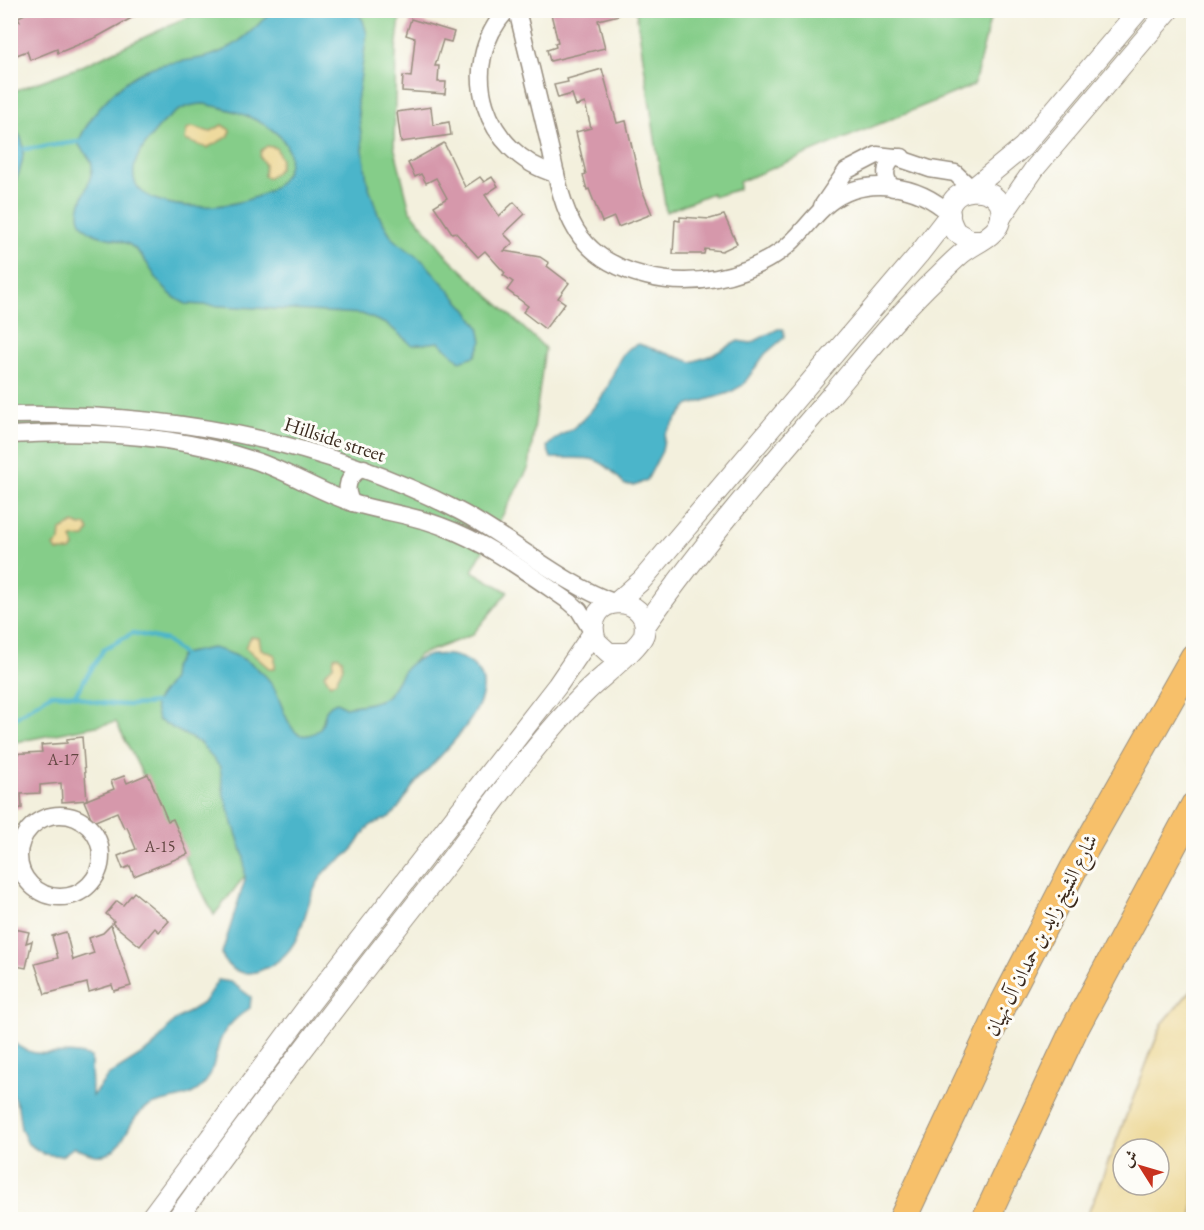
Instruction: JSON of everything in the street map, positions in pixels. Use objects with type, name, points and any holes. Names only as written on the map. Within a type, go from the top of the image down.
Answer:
[{"type":"highway","name":"شارع الشيخ زايد بن حمدان آل نهيان","points":[[902,1220],[1009,993],[1073,870],[1194,657]]},
{"type":"highway","points":[[985,1220],[1073,1032],[1194,806]]},
{"type":"street","points":[[507,10],[495,26],[483,56],[484,103],[498,135],[509,149],[538,169],[556,174]]},
{"type":"street","points":[[517,10],[556,174],[575,228],[594,252],[619,267],[670,280],[707,280],[746,270],[781,251],[797,239],[819,213],[837,198],[858,189],[893,188],[929,196],[950,213],[956,232],[962,237],[979,240]]},
{"type":"street","points":[[149,1220],[304,1011],[557,686],[593,633],[597,616],[642,580],[913,261],[950,213],[954,200],[960,194],[972,189],[1023,147],[1139,10]]},
{"type":"street","points":[[176,1220],[291,1065],[512,780],[578,699],[641,642],[645,626],[703,546],[796,435],[924,289],[979,240],[994,232],[1001,217],[1035,168],[1169,10]]},
{"type":"street","points":[[819,213],[831,189],[846,171],[855,164],[877,155],[895,157],[930,169],[955,173],[972,189],[984,190],[991,195],[997,201],[1001,217]]},
{"type":"street","points":[[893,188],[885,172],[890,161],[895,157]]},
{"type":"street","name":"Hillside street","points":[[10,415],[120,417],[203,426],[284,443],[364,468],[467,515],[580,586],[616,603]]},
{"type":"street","points":[[10,435],[111,436],[198,446],[278,469],[352,503],[440,525],[484,546],[575,606],[596,641],[609,653],[627,653]]},
{"type":"street","points":[[352,503],[348,496],[348,482],[357,471],[364,468]]},
{"type":"street","points":[[616,603],[632,606],[638,611],[645,626]]},
{"type":"street","points":[[59,815],[78,819],[93,831],[101,848],[102,857],[96,876],[84,890],[75,895],[56,898],[38,892],[31,886],[15,860],[22,841],[33,825],[59,815]]},
{"type":"green space","points":[[201,11],[401,11],[396,50],[394,146],[410,210],[448,257],[545,348],[529,467],[472,571],[508,592],[472,635],[419,655],[214,915],[116,722],[11,743],[11,92],[80,67]]},
{"type":"green space","points":[[636,11],[992,11],[974,85],[739,182],[739,189],[713,197],[712,193],[666,212]]},
{"type":"sand","points":[[222,125],[230,130],[229,136],[207,148],[185,140],[187,129],[192,127],[210,132]]},
{"type":"sand","points":[[267,146],[276,148],[281,159],[279,169],[269,178],[264,176],[265,165],[260,157],[261,151]]},
{"type":"sand","points":[[74,523],[80,526],[86,525],[89,531],[85,537],[72,538],[74,547],[71,551],[57,551],[54,546],[60,541],[61,530]]},
{"type":"sand","points":[[251,637],[259,638],[261,649],[275,655],[275,669],[270,669],[245,647]]},
{"type":"sand","points":[[338,656],[342,659],[343,667],[336,681],[330,684],[324,674],[333,666],[334,657]]},
{"type":"sand","points":[[1193,988],[1193,1219],[1086,1219],[1111,1155],[1111,1197],[1171,1197],[1171,1137],[1118,1137],[1162,1024]]},
{"type":"water","points":[[272,11],[356,11],[363,20],[367,34],[357,102],[367,181],[378,214],[393,239],[424,262],[479,327],[482,341],[475,356],[460,361],[439,342],[412,345],[388,325],[362,314],[186,304],[166,290],[143,258],[130,245],[97,235],[85,228],[81,222],[79,210],[91,175],[92,165],[78,142],[101,106],[122,85],[147,70],[160,65],[204,58],[226,49],[241,40]],"holes":[[[204,104],[264,124],[286,145],[289,158],[286,173],[274,187],[254,198],[204,207],[157,200],[141,190],[134,177],[135,165],[143,148],[159,127],[170,116],[189,106]]]},
{"type":"water","points":[[11,127],[22,140],[23,157],[11,190]]},
{"type":"water","points":[[778,329],[783,329],[785,337],[765,354],[743,385],[729,393],[687,406],[665,434],[662,451],[647,480],[637,485],[625,485],[599,462],[584,458],[551,458],[547,447],[573,428],[590,411],[605,392],[621,357],[632,347],[639,344],[692,362],[712,355],[738,341],[751,343]]},
{"type":"water","points":[[212,648],[245,660],[266,676],[274,688],[289,724],[301,735],[310,735],[320,729],[327,709],[332,704],[337,702],[345,707],[371,703],[385,697],[406,668],[413,662],[431,655],[451,655],[469,662],[476,668],[483,681],[482,695],[476,711],[453,743],[415,784],[394,813],[370,826],[351,851],[326,871],[312,896],[299,934],[283,957],[270,966],[252,973],[240,972],[230,967],[222,953],[245,880],[244,857],[224,796],[220,767],[200,743],[158,720],[154,704],[172,679],[173,667],[182,654]]},
{"type":"water","points":[[218,980],[231,982],[251,997],[250,1008],[236,1018],[225,1031],[210,1075],[198,1090],[184,1097],[146,1108],[135,1118],[115,1149],[105,1155],[91,1154],[74,1147],[62,1156],[44,1154],[28,1144],[21,1129],[18,1107],[11,1091],[11,1040],[30,1052],[69,1053],[91,1057],[92,1096],[109,1075],[152,1048],[174,1021],[203,1003]]},
{"type":"building","points":[[34,10],[146,10],[97,37],[58,53],[57,49],[30,60],[27,51],[14,56],[10,48],[10,24],[20,21],[18,17]]},
{"type":"building","points":[[550,10],[618,10],[619,15],[598,20],[605,48],[550,61],[547,50],[556,47],[555,43],[558,42]]},
{"type":"building","points":[[411,19],[454,32],[451,42],[443,40],[435,66],[439,66],[438,82],[446,82],[445,94],[402,91],[403,76],[411,77],[415,38],[406,35]]},
{"type":"building","points":[[602,69],[617,123],[626,121],[641,187],[652,214],[618,227],[614,217],[602,222],[589,189],[587,190],[583,175],[586,174],[576,132],[591,128],[585,103],[576,106],[572,94],[558,98],[554,85]]},
{"type":"building","points":[[431,107],[433,125],[449,122],[451,135],[401,142],[397,112]]},
{"type":"building","points":[[444,143],[465,187],[480,177],[484,182],[492,177],[498,186],[485,195],[499,216],[514,202],[525,214],[504,234],[513,243],[504,251],[540,257],[549,263],[547,266],[569,283],[558,298],[565,303],[545,329],[523,312],[528,306],[507,290],[513,282],[503,275],[505,273],[485,251],[478,257],[455,232],[452,233],[434,206],[447,198],[436,178],[426,183],[421,174],[415,177],[408,163]]},
{"type":"building","points":[[724,215],[737,244],[722,251],[705,249],[704,254],[673,254],[675,220],[680,221],[680,217],[710,219]]},
{"type":"building","points":[[82,737],[87,800],[62,802],[61,783],[40,785],[40,793],[21,794],[22,808],[10,809],[10,754],[42,752],[41,745],[67,743],[67,739]]},
{"type":"building","points":[[148,774],[168,821],[173,819],[188,854],[134,876],[130,866],[123,869],[118,856],[136,849],[127,827],[124,828],[117,812],[93,822],[84,801],[114,789],[111,781],[124,776],[127,783]]},
{"type":"building","points":[[134,892],[169,921],[159,932],[155,928],[140,946],[112,923],[114,921],[106,914],[117,901],[123,905]]},
{"type":"building","points":[[111,925],[131,986],[114,991],[112,985],[89,992],[87,983],[45,994],[35,964],[58,958],[52,936],[66,932],[73,960],[94,953],[89,938],[103,933]]},
{"type":"building","points":[[10,928],[29,932],[26,943],[32,941],[26,968],[10,965]]},
{"type":"waterway","points":[[25,149],[78,142]]},
{"type":"waterway","points":[[15,718],[51,694],[75,695],[104,649],[133,633],[166,640],[182,654]]},
{"type":"waterway","points":[[75,695],[113,704],[154,703]]}]
